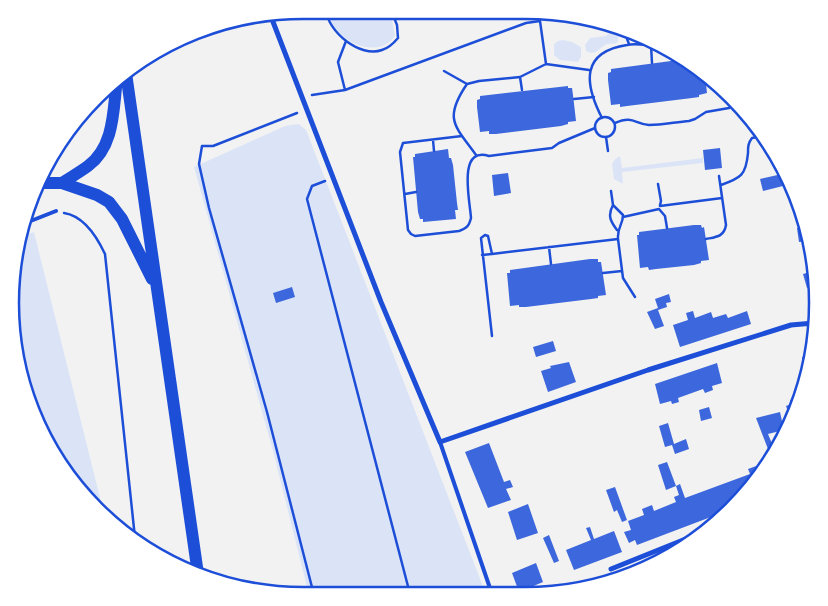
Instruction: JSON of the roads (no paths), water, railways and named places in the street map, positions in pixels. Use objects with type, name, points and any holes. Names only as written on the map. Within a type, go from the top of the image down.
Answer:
[{"type":"main road","points":[[127,80],[197,567]]},
{"type":"main road","points":[[62,183],[89,166],[106,144],[110,134],[117,88]]},
{"type":"main road","points":[[45,183],[62,183],[97,195],[109,202],[118,212],[157,290]]},
{"type":"street","points":[[272,20],[378,295],[440,442],[648,370],[791,325],[809,323]]},
{"type":"street","points":[[611,569],[678,542]]},
{"type":"lane","points":[[31,221],[56,211]]},
{"type":"lane","points":[[440,442],[490,587]]}]
